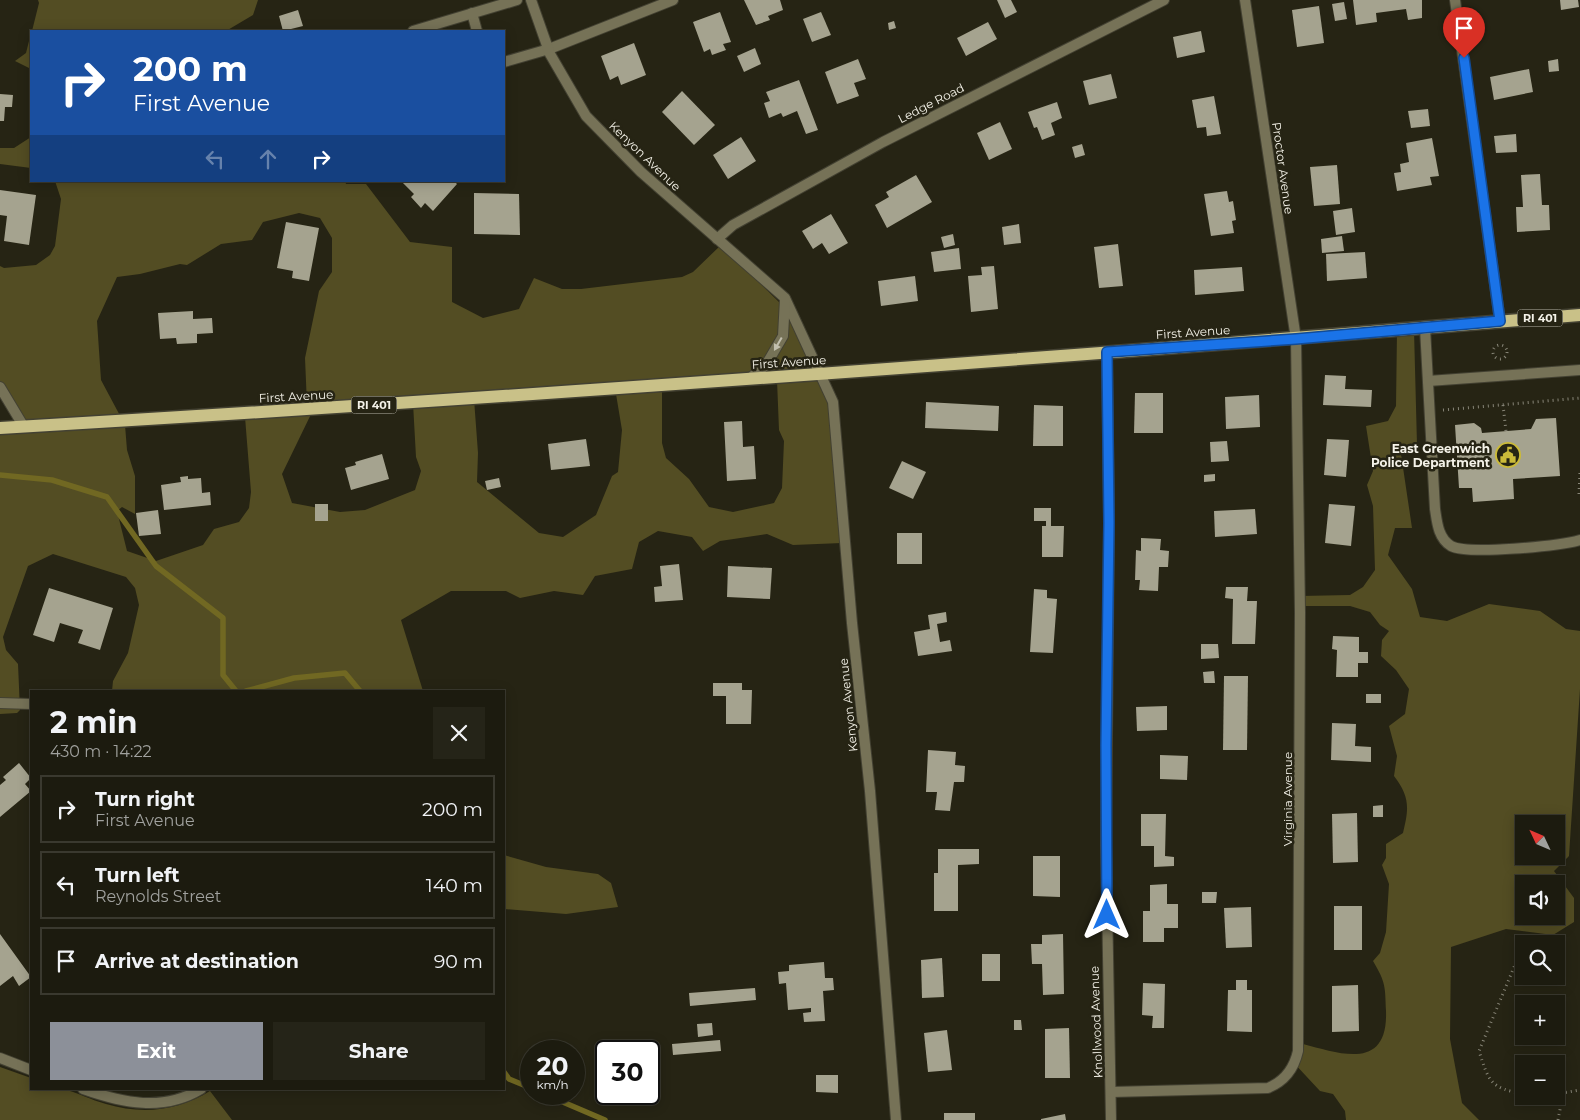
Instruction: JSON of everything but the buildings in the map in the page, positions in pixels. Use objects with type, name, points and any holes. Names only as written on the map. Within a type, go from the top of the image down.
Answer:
[{"type":"main road","name":"First Avenue","points":[[0,428],[822,374],[1296,339],[1580,315]]},
{"type":"street","points":[[416,30],[517,0]]},
{"type":"street","name":"Kenyon Avenue","points":[[531,0],[549,49],[586,116],[641,172],[785,298],[822,374],[833,402],[851,614],[870,800],[896,1120]]},
{"type":"street","points":[[505,62],[549,49],[673,0]]},
{"type":"street","name":"Ledge Road","points":[[717,239],[733,225],[883,142],[1164,0]]},
{"type":"street","name":"Proctor Avenue","points":[[1246,0],[1296,339]]},
{"type":"street","points":[[1455,0],[1500,321]]},
{"type":"street","points":[[472,14],[477,30]]},
{"type":"street","points":[[749,379],[766,365],[783,336],[785,298]]},
{"type":"street","points":[[1425,328],[1434,509],[1438,531],[1451,546],[1471,551],[1580,540]]},
{"type":"street","name":"Virginia Avenue","points":[[1111,1092],[1268,1088],[1284,1078],[1295,1062],[1298,1044],[1300,612],[1296,339]]},
{"type":"street","name":"Knollwood Avenue","points":[[1107,352],[1109,523],[1106,809],[1111,1120]]},
{"type":"street","points":[[1428,381],[1580,370]]},
{"type":"street","points":[[0,387],[24,427]]},
{"type":"street","points":[[0,702],[30,704]]},
{"type":"street","points":[[0,1058],[30,1070]]},
{"type":"street","points":[[86,1090],[120,1101],[147,1104],[174,1101],[199,1090]]},
{"type":"path","points":[[1498,336],[1499,345]]},
{"type":"path","points":[[1499,345],[1504,347],[1507,352],[1505,357],[1500,360],[1494,357],[1492,353],[1493,349],[1499,345]]},
{"type":"path","points":[[1443,419],[1442,410],[1580,398]]},
{"type":"path","points":[[1504,405],[1506,431]]},
{"type":"path","points":[[1579,494],[1580,472]]},
{"type":"path","points":[[1515,965],[1479,1051],[1488,1079],[1504,1090],[1515,1092]]},
{"type":"path","points":[[1565,1093],[1580,1090]]},
{"type":"path","points":[[1558,1120],[1560,1105]]},
{"type":"shaded area","points":[[38,0],[258,0],[253,15],[228,30],[32,30],[39,3]]},
{"type":"shaded area","points":[[30,37],[30,68],[15,61],[26,53]]},
{"type":"shaded area","points":[[30,138],[30,168],[0,164],[0,148],[14,148]]},
{"type":"shaded area","points":[[55,182],[345,182],[346,184],[366,184],[410,242],[452,247],[452,302],[483,318],[519,309],[534,278],[562,289],[581,289],[682,277],[693,272],[721,245],[784,307],[823,378],[835,420],[842,543],[793,545],[767,534],[720,541],[703,551],[692,537],[658,531],[639,542],[632,569],[595,576],[583,595],[554,591],[520,598],[506,591],[451,591],[401,620],[423,690],[112,690],[113,681],[128,653],[139,605],[135,588],[126,577],[53,554],[28,566],[3,637],[6,650],[18,664],[20,710],[17,713],[0,714],[0,433],[21,431],[0,386],[0,266],[4,268],[36,265],[50,255],[55,246],[61,199]],"holes":[[[299,213],[320,218],[332,238],[332,272],[319,291],[305,358],[307,405],[245,417],[251,492],[249,508],[239,522],[214,529],[203,545],[156,561],[127,551],[117,511],[122,507],[135,514],[135,476],[127,450],[125,425],[101,380],[97,321],[117,277],[140,274],[180,264],[187,265],[221,244],[252,240],[263,222]],[[777,380],[779,430],[784,441],[782,488],[774,503],[733,512],[709,507],[689,479],[666,458],[662,443],[662,387]],[[616,394],[622,430],[618,472],[612,476],[596,515],[563,537],[539,533],[477,482],[478,453],[474,399]],[[413,403],[416,457],[421,471],[415,490],[365,510],[340,512],[292,503],[282,474],[314,408]]]},
{"type":"shaded area","points":[[1414,330],[1417,445],[1401,454],[1412,528],[1395,528],[1388,555],[1412,589],[1420,617],[1447,621],[1489,604],[1540,611],[1566,629],[1580,631],[1580,689],[1569,856],[1565,860],[1565,815],[1515,815],[1515,865],[1560,865],[1554,871],[1557,875],[1515,875],[1515,925],[1565,925],[1565,886],[1574,898],[1574,922],[1553,935],[1506,929],[1451,947],[1450,1039],[1462,1103],[1479,1120],[1346,1120],[1345,1111],[1333,1094],[1320,1091],[1293,1062],[1303,1044],[1332,1052],[1360,1054],[1371,1050],[1379,1043],[1385,1030],[1385,990],[1383,980],[1373,961],[1380,953],[1386,932],[1389,884],[1382,865],[1386,858],[1386,844],[1403,833],[1407,810],[1403,790],[1394,776],[1397,756],[1389,726],[1405,714],[1409,689],[1396,670],[1381,656],[1382,640],[1389,631],[1380,625],[1370,612],[1350,606],[1300,606],[1300,596],[1350,595],[1363,587],[1375,570],[1373,506],[1367,485],[1373,471],[1366,426],[1388,421],[1396,406],[1397,331]]},
{"type":"shaded area","points":[[505,855],[546,867],[598,874],[611,883],[618,907],[566,914],[505,909]]},
{"type":"shaded area","points":[[0,1067],[30,1078],[30,1090],[66,1090],[106,1104],[133,1109],[146,1110],[173,1107],[198,1098],[210,1091],[232,1120],[0,1120]]},
{"type":"waterway","points":[[0,475],[52,480],[107,497],[156,566],[223,618],[223,675],[235,690]]},
{"type":"waterway","points":[[250,690],[294,678],[345,673],[359,690]]},
{"type":"waterway","points":[[505,1073],[509,1079],[520,1084]]},
{"type":"waterway","points":[[570,1105],[605,1120]]},
{"type":"place","name":"East Greenwich Police Department","points":[[1508,455]]},
{"type":"route","points":[[1107,915],[1106,745],[1109,523],[1107,352],[1296,339],[1500,321],[1464,58]]}]
